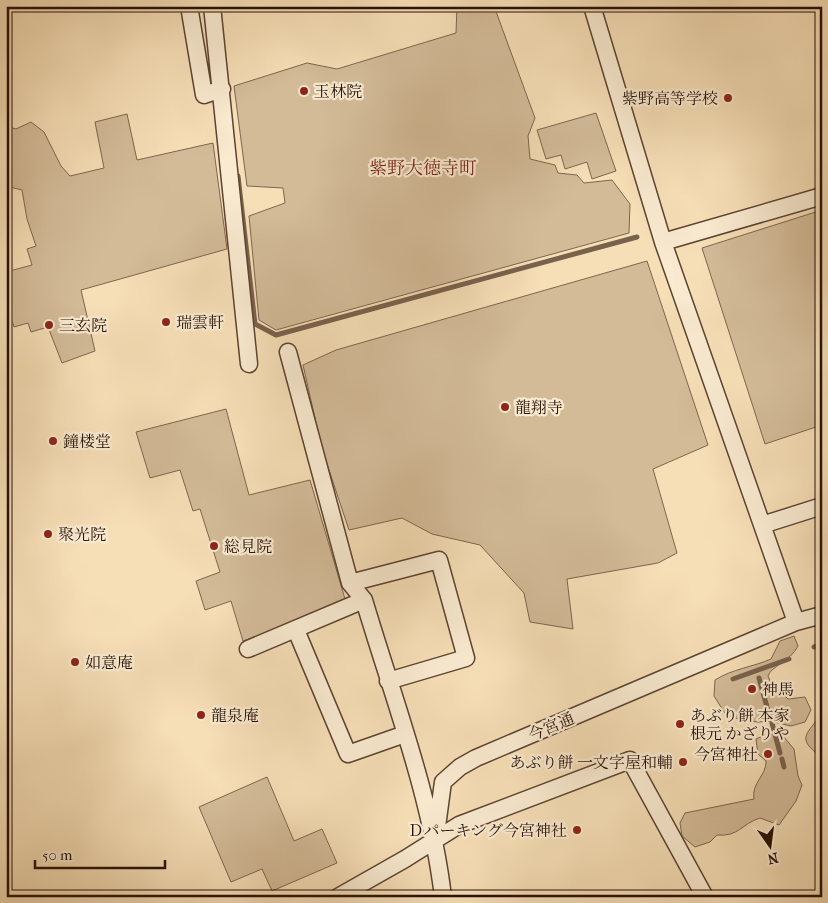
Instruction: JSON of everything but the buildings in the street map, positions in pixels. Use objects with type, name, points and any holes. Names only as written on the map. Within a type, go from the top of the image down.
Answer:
[{"type":"street","points":[[189,6],[196,56],[204,94],[222,89]]},
{"type":"street","points":[[212,6],[249,364]]},
{"type":"street","points":[[592,6],[663,242],[796,622]]},
{"type":"street","points":[[196,56],[217,51]]},
{"type":"street","points":[[663,242],[822,196]]},
{"type":"street","points":[[288,352],[350,582],[364,600],[405,734],[434,842],[443,897]]},
{"type":"street","points":[[762,525],[822,506]]},
{"type":"street","points":[[350,582],[439,560],[466,658],[388,681]]},
{"type":"street","points":[[248,649],[364,600]]},
{"type":"street","name":"今宮通","points":[[434,842],[443,782],[460,767],[476,758],[796,622],[822,615]]},
{"type":"street","points":[[296,630],[348,754],[405,734]]},
{"type":"street","points":[[338,897],[434,842],[459,825],[630,760],[705,897]]},
{"type":"shaded area","points":[[457,6],[494,6],[535,118],[528,136],[530,159],[555,165],[558,173],[577,175],[584,183],[612,180],[630,204],[629,233],[276,330],[259,320],[249,216],[285,203],[283,188],[247,186],[234,86],[307,63],[337,69],[456,33]]},
{"type":"shaded area","points":[[596,113],[616,171],[592,179],[587,162],[565,169],[561,155],[546,159],[537,130]]},
{"type":"shaded area","points":[[127,114],[137,160],[213,143],[227,249],[81,290],[95,351],[62,363],[48,327],[31,332],[28,323],[14,327],[10,312],[6,272],[32,265],[27,249],[36,246],[27,219],[22,190],[6,186],[6,126],[16,129],[31,122],[44,132],[61,166],[70,176],[104,168],[95,122]]},
{"type":"shaded area","points":[[822,210],[822,425],[765,444],[702,248]]},
{"type":"shaded area","name":"龍翔寺","points":[[647,261],[708,445],[653,469],[677,553],[658,563],[567,579],[573,629],[530,622],[524,593],[480,545],[432,534],[402,518],[349,530],[322,449],[303,365],[336,350]]},
{"type":"shaded area","points":[[226,409],[249,495],[310,480],[345,599],[294,624],[243,641],[231,601],[205,610],[196,581],[220,572],[200,509],[193,511],[180,470],[150,478],[136,432]]},
{"type":"shaded area","points":[[794,636],[798,646],[795,651],[773,669],[768,676],[771,683],[788,699],[805,697],[811,710],[805,722],[791,726],[770,721],[742,720],[726,715],[714,696],[715,680],[728,673],[771,659],[780,641]]},
{"type":"shaded area","points":[[822,713],[822,757],[808,745],[806,736]]},
{"type":"shaded area","points":[[767,734],[783,736],[794,749],[798,776],[802,785],[796,801],[779,825],[760,818],[748,823],[735,832],[717,835],[710,842],[695,847],[682,836],[680,823],[685,813],[754,799],[755,788],[766,766],[766,761],[758,754],[756,739]]},
{"type":"shaded area","points":[[267,777],[294,841],[322,829],[337,863],[272,891],[262,869],[231,882],[199,807]]},
{"type":"waterway","points":[[238,176],[255,324],[276,335],[637,237]]},
{"type":"waterway","points":[[814,647],[822,645]]},
{"type":"waterway","points":[[733,679],[789,659]]},
{"type":"waterway","points":[[759,678],[770,718]]},
{"type":"waterway","points":[[772,723],[780,753]]},
{"type":"waterway","points":[[782,759],[784,767]]},
{"type":"place","name":"玉林院","points":[[304,91]]},
{"type":"place","name":"紫野高等学校","points":[[728,98]]},
{"type":"place","name":"瑞雲軒","points":[[166,322]]},
{"type":"place","name":"三玄院","points":[[49,325]]},
{"type":"place","name":"龍翔寺","points":[[505,407]]},
{"type":"place","name":"鐘楼堂","points":[[53,441]]},
{"type":"place","name":"聚光院","points":[[48,534]]},
{"type":"place","name":"総見院","points":[[214,546]]},
{"type":"place","name":"如意庵","points":[[75,662]]},
{"type":"place","name":"神馬","points":[[752,689]]},
{"type":"place","name":"龍泉庵","points":[[201,715]]},
{"type":"place","name":"あぶり餅 本家 根元 かざりや","points":[[680,724]]},
{"type":"place","name":"今宮神社","points":[[768,754]]},
{"type":"place","name":"あぶり餅 一文字屋和輔","points":[[683,762]]},
{"type":"place","name":"Ｄパーキング今宮神社","points":[[577,830]]},
{"type":"district","name":"紫野大徳寺町","points":[[423,168]]}]
